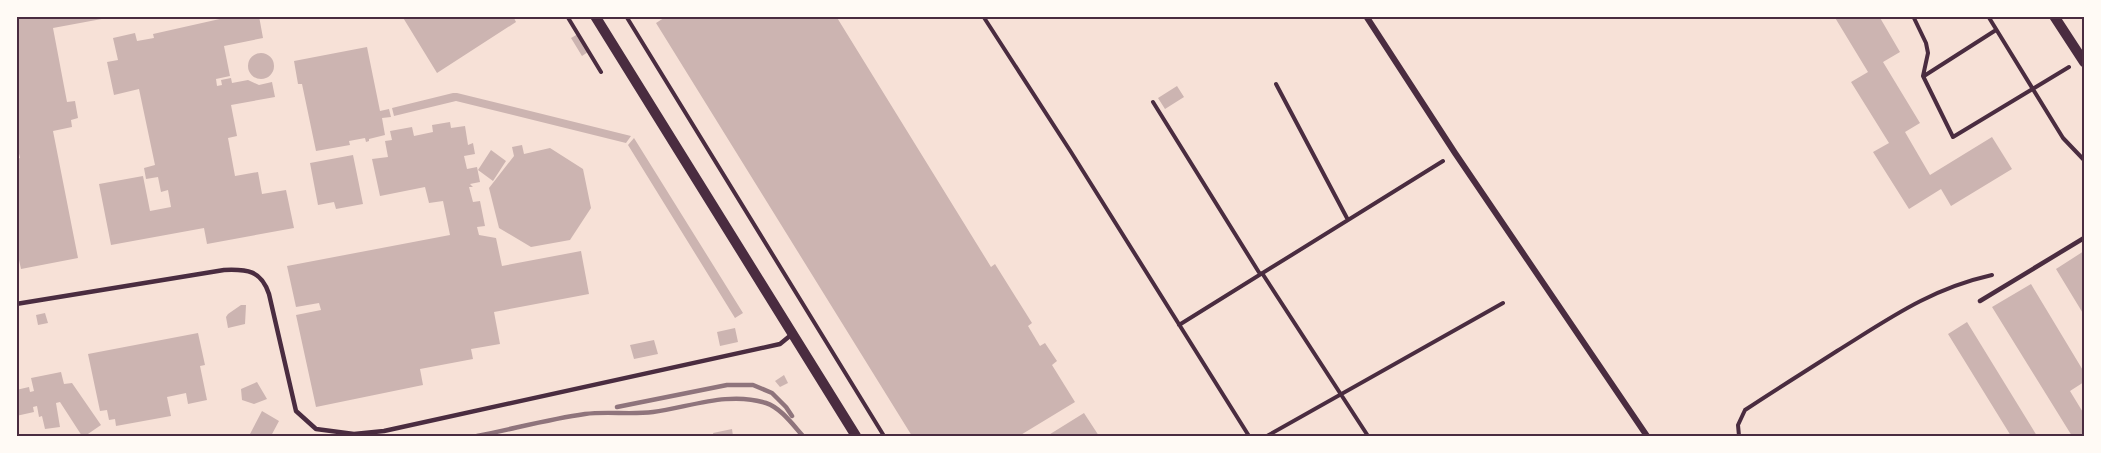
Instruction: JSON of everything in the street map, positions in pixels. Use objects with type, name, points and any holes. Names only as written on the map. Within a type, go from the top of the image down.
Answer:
[{"type":"street","points":[[595,16],[856,436]]},
{"type":"street","points":[[1366,16],[1455,153],[1647,436]]},
{"type":"street","points":[[2054,16],[2084,60]]},
{"type":"lane","points":[[1980,301],[2085,238]]},
{"type":"lane","points":[[16,304],[224,270],[241,269],[256,273],[265,283],[269,294],[296,411],[316,429],[354,434],[384,431],[780,344],[792,335]]},
{"type":"path","points":[[567,16],[601,72]]},
{"type":"path","points":[[626,16],[884,436]]},
{"type":"path","points":[[983,16],[1249,436]]},
{"type":"path","points":[[1913,16],[1926,43],[1928,53],[1923,76],[1953,137],[2084,60]]},
{"type":"path","points":[[1988,16],[2062,138],[2085,160]]},
{"type":"path","points":[[1923,76],[1996,30]]},
{"type":"path","points":[[1276,84],[1348,220]]},
{"type":"path","points":[[1153,102],[1261,274],[1368,436]]},
{"type":"path","points":[[1179,325],[1455,153]]},
{"type":"path","points":[[1739,436],[1737,425],[1745,410],[1866,333],[1919,300],[1961,283],[1999,274]]},
{"type":"path","points":[[1267,436],[1503,303]]},
{"type":"building","points":[[16,16],[107,18],[53,28],[67,102],[75,101],[78,118],[71,120],[72,127],[53,131],[78,258],[21,269],[16,246],[16,159],[20,158],[16,141]]},
{"type":"building","points":[[233,16],[259,16],[263,38],[224,46],[230,76],[216,79],[217,86],[222,85],[221,80],[231,78],[232,83],[248,80],[259,85],[272,82],[275,97],[231,105],[237,136],[228,138],[235,176],[258,172],[262,194],[286,190],[294,228],[207,244],[204,228],[111,245],[99,184],[143,176],[150,211],[171,207],[168,190],[161,192],[158,177],[146,179],[144,168],[155,165],[139,89],[114,95],[107,62],[118,60],[113,38],[135,33],[137,41],[154,38],[153,34]]},
{"type":"building","points":[[402,16],[513,16],[516,22],[437,73]]},
{"type":"building","points":[[667,16],[836,16],[991,267],[995,264],[1032,323],[1028,326],[1040,346],[1045,343],[1057,361],[1052,365],[1075,402],[1019,436],[912,436],[656,23]]},
{"type":"building","points":[[1834,16],[1879,16],[1900,52],[1883,62],[1920,123],[1905,132],[1930,175],[1992,137],[2012,169],[1951,206],[1941,189],[1909,209],[1873,152],[1889,143],[1851,82],[1868,72]]},
{"type":"building","points":[[578,34],[588,52],[582,56],[571,38]]},
{"type":"building","points":[[367,47],[380,111],[389,109],[391,117],[382,118],[385,135],[366,142],[365,138],[349,141],[350,145],[316,151],[302,84],[298,84],[294,61]]},
{"type":"building","points":[[261,53],[270,57],[274,66],[270,75],[261,79],[252,75],[248,66],[252,57]]},
{"type":"building","points":[[1177,86],[1184,97],[1165,109],[1158,98]]},
{"type":"building","points":[[453,93],[631,136],[626,143],[456,101],[394,116],[392,108]]},
{"type":"building","points":[[450,122],[451,128],[465,126],[468,145],[473,143],[475,154],[464,156],[467,169],[477,167],[480,182],[470,184],[473,187],[469,187],[473,202],[480,201],[485,226],[477,227],[479,235],[496,238],[502,266],[581,251],[589,294],[494,312],[500,344],[471,349],[473,359],[420,369],[423,385],[316,407],[296,315],[321,310],[319,303],[296,307],[287,266],[450,235],[443,201],[429,203],[425,187],[380,196],[372,159],[388,157],[385,141],[392,140],[390,131],[412,127],[414,136],[433,132],[432,125]]},
{"type":"building","points":[[634,138],[743,313],[735,318],[628,145]]},
{"type":"building","points":[[522,145],[524,154],[550,148],[583,169],[591,208],[570,240],[531,247],[499,228],[489,188],[514,156],[512,147]]},
{"type":"building","points":[[491,150],[506,161],[493,181],[478,170]]},
{"type":"building","points":[[353,155],[363,204],[336,209],[334,202],[318,205],[310,163]]},
{"type":"building","points":[[2084,251],[2084,315],[2056,269]]},
{"type":"building","points":[[2031,284],[2084,372],[2084,382],[2070,391],[2084,414],[2083,436],[2072,436],[1992,307]]},
{"type":"building","points":[[241,305],[246,305],[245,324],[228,328],[226,317]]},
{"type":"building","points":[[45,313],[48,323],[38,325],[36,315]]},
{"type":"building","points":[[1967,322],[2037,436],[2011,436],[1948,334]]},
{"type":"building","points":[[735,328],[738,342],[720,346],[717,332]]},
{"type":"building","points":[[198,333],[205,365],[200,366],[207,400],[188,404],[186,393],[167,397],[171,416],[116,426],[115,419],[109,420],[107,410],[100,411],[88,354]]},
{"type":"building","points":[[654,340],[658,354],[634,359],[630,345]]},
{"type":"building","points":[[61,372],[64,384],[72,383],[101,425],[85,436],[82,436],[60,402],[56,403],[60,427],[45,429],[37,406],[33,407],[34,412],[16,416],[16,390],[29,387],[30,392],[34,391],[31,378]]},
{"type":"building","points":[[784,375],[788,383],[780,387],[775,381]]},
{"type":"building","points":[[257,382],[267,399],[254,404],[242,400],[241,389]]},
{"type":"building","points":[[262,411],[279,421],[271,436],[250,434]]},
{"type":"building","points":[[1084,413],[1099,436],[1047,436]]},
{"type":"building","points":[[732,429],[733,436],[714,436],[713,433]]},
{"type":"railway","points":[[617,407],[727,385],[753,385],[772,393],[792,416]]},
{"type":"railway","points":[[477,436],[585,414],[653,412],[724,399],[752,400],[771,405],[786,417],[803,436]]}]
